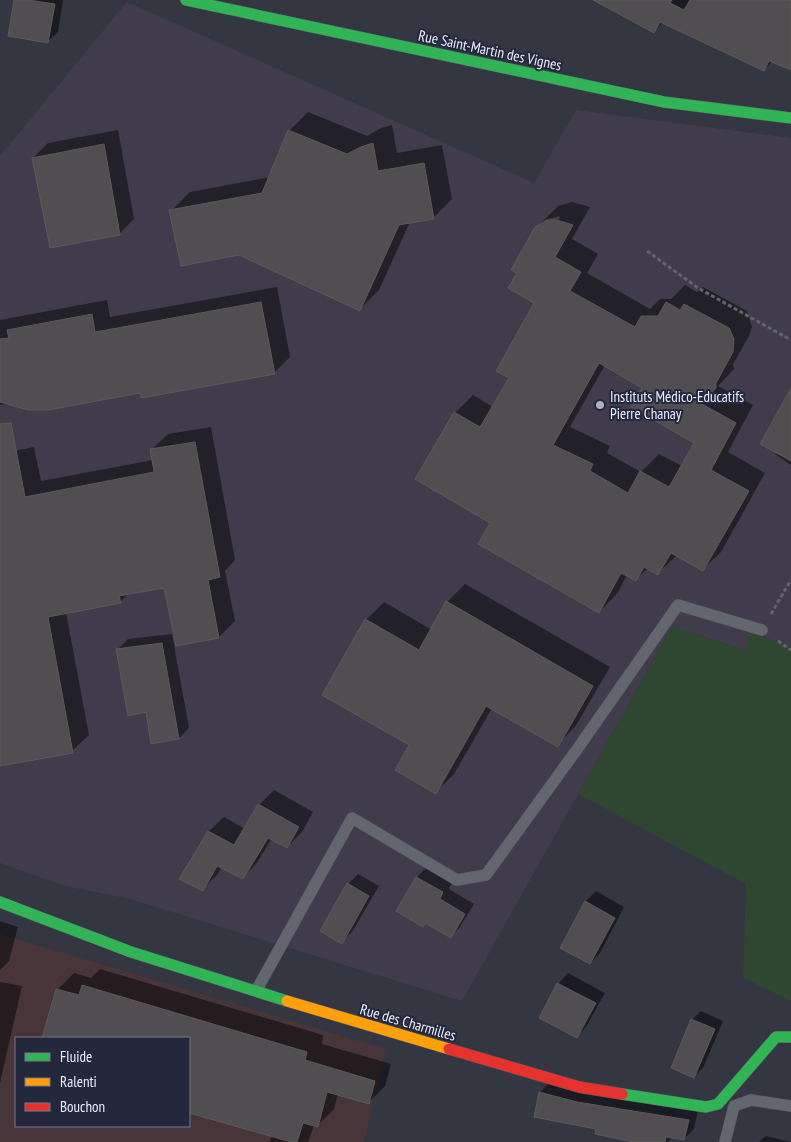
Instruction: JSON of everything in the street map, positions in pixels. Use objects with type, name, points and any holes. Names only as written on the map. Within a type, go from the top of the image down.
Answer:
[{"type":"street","name":"Rue Saint-Martin des Vignes","points":[[186,0],[664,102],[791,118]]},
{"type":"street","name":"Rue des Charmilles","points":[[0,902],[131,952],[379,1029],[579,1087],[706,1107],[718,1104],[776,1037],[791,1037]]},
{"type":"lane","points":[[256,991],[352,818],[457,880],[486,875],[678,605],[762,630]]},
{"type":"lane","points":[[730,1089],[743,1103]]},
{"type":"lane","points":[[725,1142],[734,1106],[751,1100],[791,1106]]},
{"type":"path","points":[[647,251],[698,288],[791,340]]},
{"type":"shaded area","points":[[127,2],[534,183],[576,110],[791,138],[791,647],[752,633],[745,650],[672,627],[462,1001],[130,899],[65,886],[0,863],[0,156]]},
{"type":"shaded area","points":[[0,934],[386,1049],[364,1142],[0,1142]]},
{"type":"green space","points":[[672,627],[744,650],[751,633],[791,647],[791,1001],[743,978],[746,884],[578,794]]},
{"type":"building","points":[[14,0],[55,4],[48,43],[8,36]]},
{"type":"building","points":[[593,0],[672,0],[670,3],[684,10],[690,0],[791,0],[791,70],[769,61],[764,71],[660,22],[654,33]]},
{"type":"building","points":[[288,130],[347,154],[373,143],[378,171],[424,163],[434,219],[399,225],[360,311],[239,255],[181,266],[169,210],[262,193]]},
{"type":"building","points":[[104,144],[120,235],[50,248],[32,158]]},
{"type":"building","points":[[547,220],[557,220],[573,225],[555,257],[581,272],[570,291],[635,327],[641,316],[658,316],[666,302],[680,310],[684,304],[729,328],[734,339],[733,352],[716,383],[716,388],[702,404],[736,423],[711,470],[749,491],[703,571],[671,553],[658,575],[644,567],[636,581],[621,573],[599,613],[478,544],[490,523],[415,479],[454,412],[480,427],[509,378],[496,371],[534,303],[508,288],[517,273],[511,270],[535,227]],"holes":[[[599,363],[642,388],[631,407],[694,443],[669,487],[640,471],[628,493],[590,471],[593,464],[553,445]]]},
{"type":"building","points":[[261,302],[275,374],[141,398],[140,393],[48,410],[28,410],[0,402],[0,339],[9,338],[7,330],[92,314],[95,332]]},
{"type":"building","points":[[791,388],[791,461],[760,444]]},
{"type":"building","points":[[11,423],[25,497],[154,472],[150,449],[195,442],[220,577],[208,580],[219,638],[176,646],[164,588],[119,596],[121,603],[48,617],[73,753],[0,766],[0,424]]},
{"type":"building","points":[[446,601],[593,686],[558,747],[486,706],[436,794],[395,770],[409,745],[322,695],[365,619],[419,650]]},
{"type":"building","points":[[162,643],[179,739],[151,744],[146,712],[128,716],[116,649]]},
{"type":"building","points":[[258,804],[299,827],[287,848],[268,838],[243,879],[217,866],[203,891],[179,879],[208,831],[234,845]]},
{"type":"building","points":[[416,877],[443,892],[440,899],[465,914],[451,938],[425,923],[423,927],[396,911]]},
{"type":"building","points":[[347,883],[369,896],[342,944],[320,931]]},
{"type":"building","points":[[585,901],[615,918],[590,964],[560,948]]},
{"type":"building","points":[[557,983],[596,1003],[577,1038],[539,1018]]},
{"type":"building","points":[[82,985],[307,1052],[305,1060],[375,1081],[369,1104],[327,1092],[318,1127],[303,1123],[297,1142],[291,1142],[190,1113],[190,1037],[42,1037],[56,989],[79,995]]},
{"type":"building","points":[[691,1019],[715,1029],[694,1078],[671,1068]]},
{"type":"building","points":[[539,1092],[577,1102],[689,1120],[684,1140],[666,1137],[665,1142],[634,1142],[595,1134],[596,1129],[534,1117]]},
{"type":"traffic: fast","points":[[186,0],[664,102],[791,118]]},
{"type":"traffic: fast","points":[[0,902],[131,952],[287,1001]]},
{"type":"traffic: fast","points":[[622,1094],[706,1107],[718,1104],[776,1037],[791,1037]]},
{"type":"traffic: slow","points":[[287,1001],[449,1049]]},
{"type":"traffic: jam","points":[[449,1049],[579,1087],[622,1094]]},
{"type":"place","name":"Instituts Médico-Educatifs Pierre Chanay","points":[[600,405]]}]
